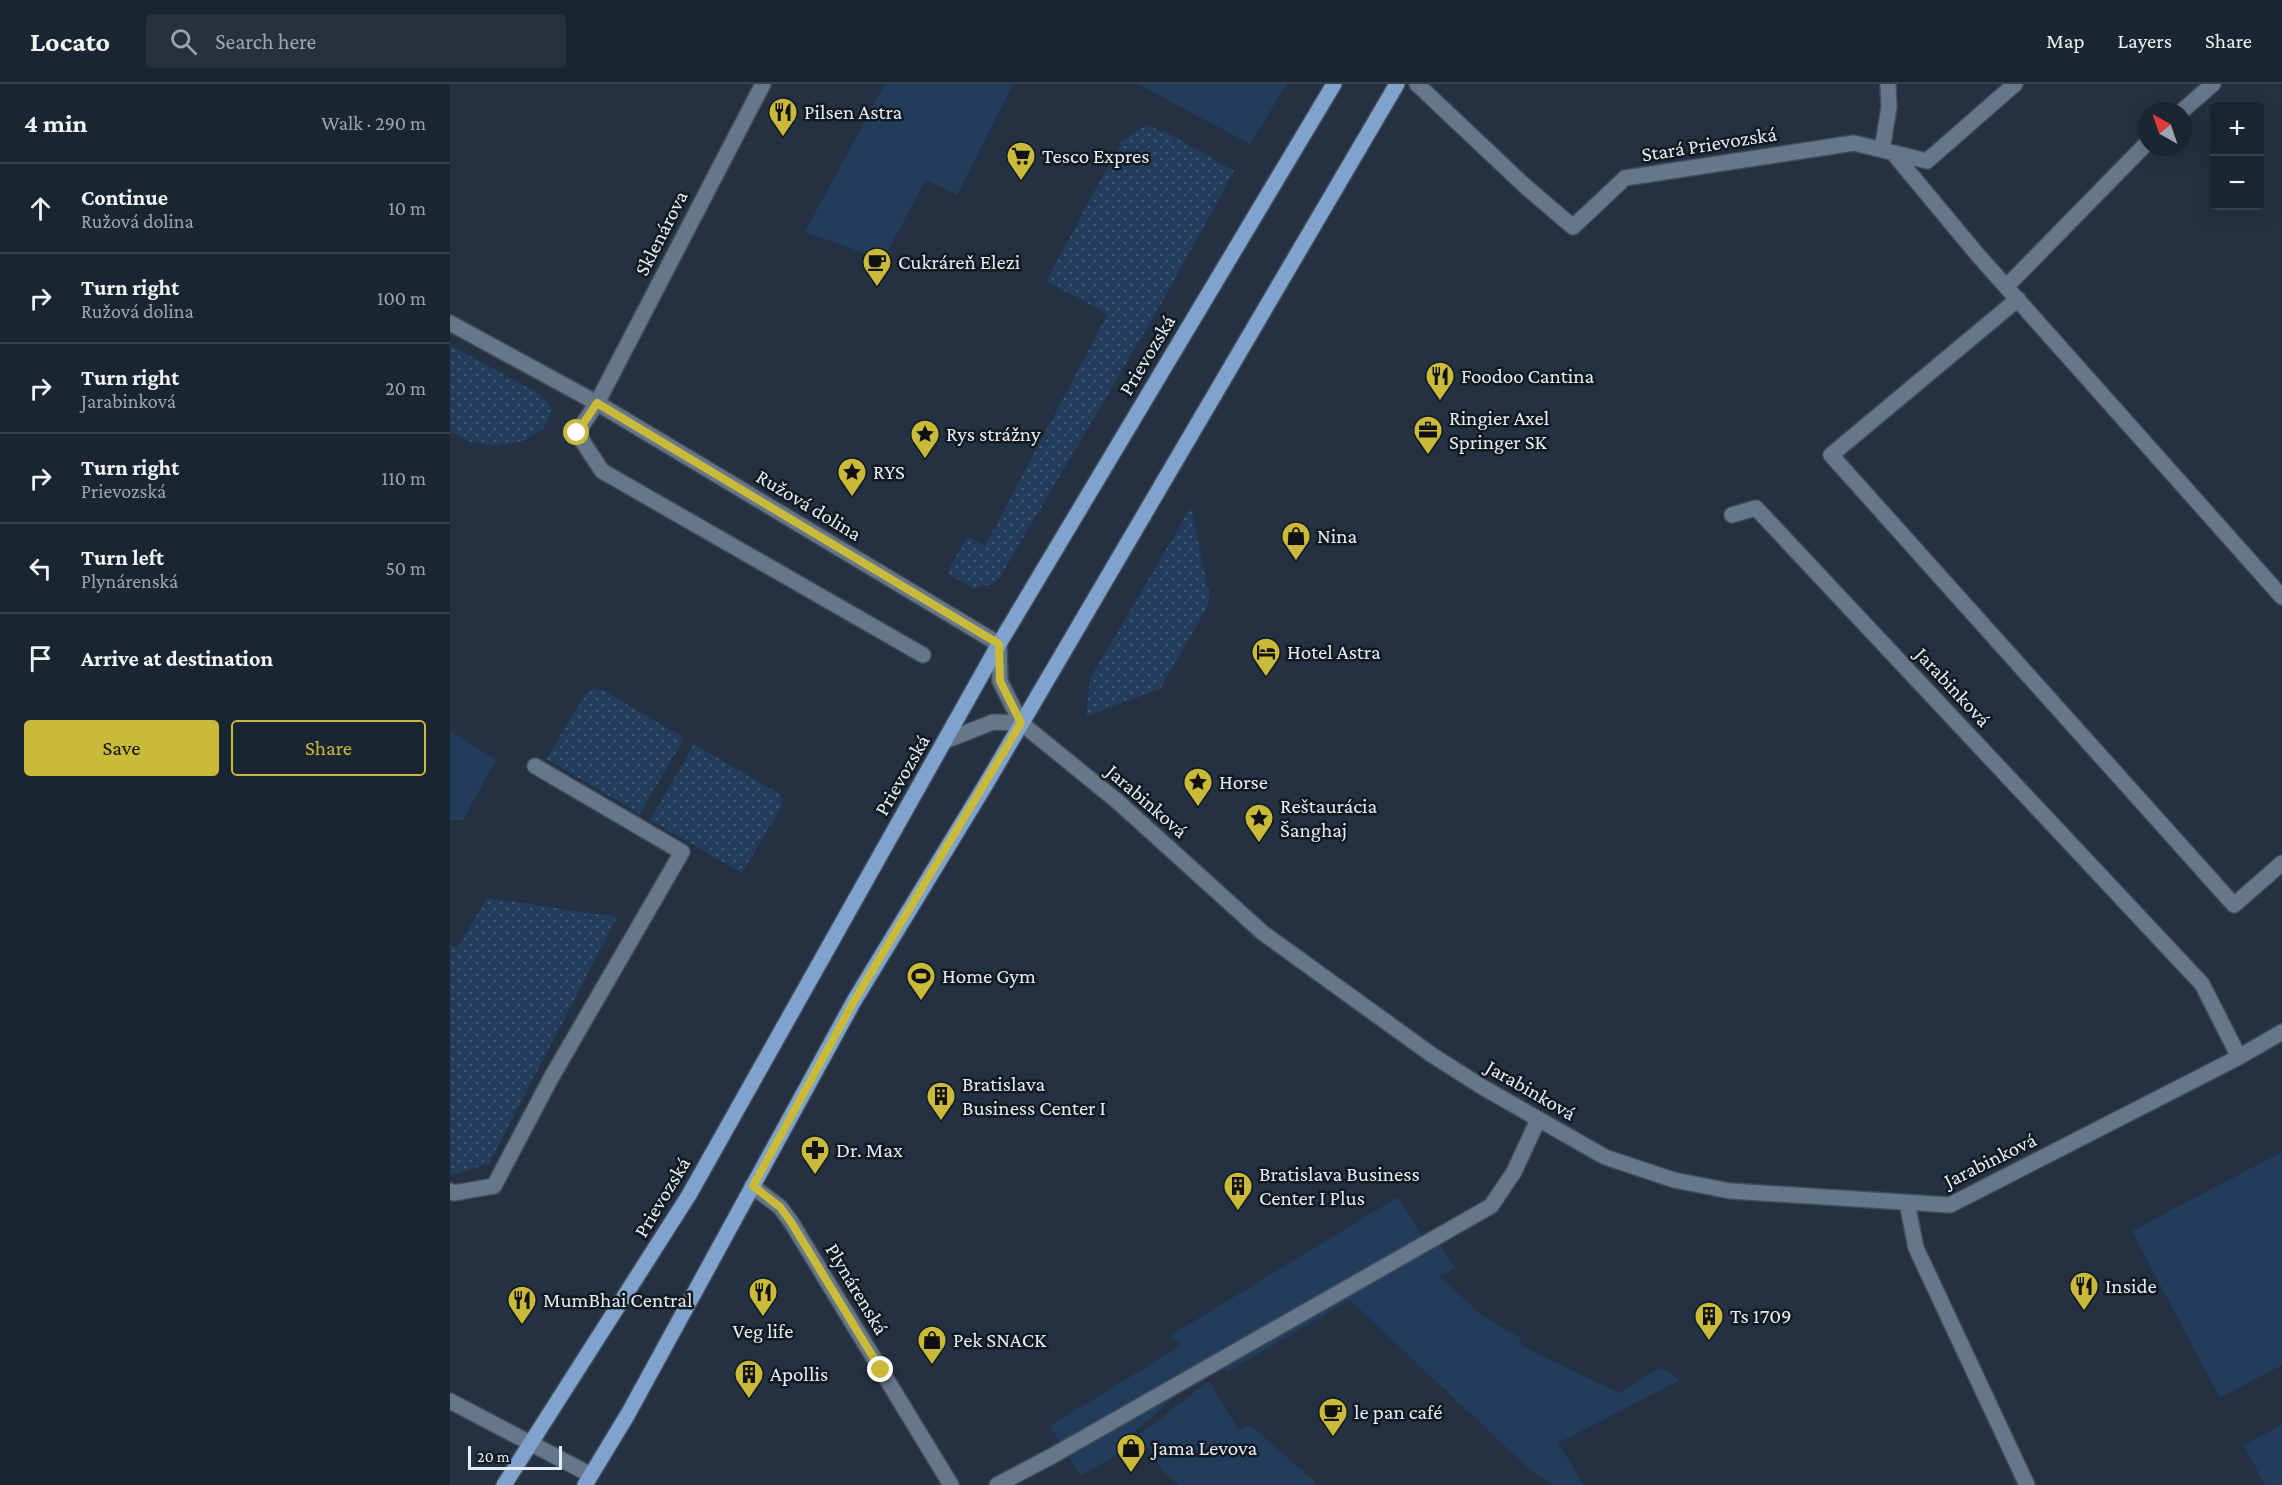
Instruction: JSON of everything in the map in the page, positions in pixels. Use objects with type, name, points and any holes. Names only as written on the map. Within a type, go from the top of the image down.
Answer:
[{"type":"main road","name":"Prievozská","points":[[504,1485],[689,1195],[999,644],[1334,84]]},
{"type":"main road","points":[[588,1480],[628,1414],[854,1001],[1021,723],[1397,84]]},
{"type":"street","name":"Sklenárova","points":[[597,403],[763,84]]},
{"type":"street","name":"Stará Prievozská","points":[[1417,84],[1525,186],[1573,226],[1626,178],[1854,143],[1927,161],[2015,84]]},
{"type":"street","points":[[1888,84],[1888,151],[2282,597]]},
{"type":"street","points":[[2192,102],[2213,84]]},
{"type":"street","points":[[2007,286],[2138,152]]},
{"type":"street","points":[[2018,299],[1831,455],[2234,905],[2282,862]]},
{"type":"street","name":"Ružová dolina","points":[[450,323],[597,403],[999,644]]},
{"type":"street","points":[[597,403],[577,433],[602,471],[923,655]]},
{"type":"street","name":"Jarabinková","points":[[999,644],[1000,681],[1021,723],[1117,801],[1263,933],[1432,1055],[1538,1120],[1605,1157],[1674,1180],[1730,1191],[1950,1205],[2239,1057],[2221,1018],[2202,984],[2194,975],[1756,508],[1732,514]]},
{"type":"street","points":[[945,741],[993,722],[1021,723]]},
{"type":"street","points":[[450,1191],[454,1193],[494,1186],[551,1078],[682,852],[535,766]]},
{"type":"street","points":[[2239,1057],[2282,1032]]},
{"type":"street","points":[[997,1485],[1491,1206],[1514,1172],[1538,1120]]},
{"type":"street","name":"Plynárenská","points":[[753,1186],[780,1207],[791,1222],[951,1485]]},
{"type":"street","points":[[1907,1203],[1917,1248],[2027,1485]]},
{"type":"street","points":[[450,1401],[531,1442],[588,1480]]},
{"type":"shaded area","points":[[885,84],[1013,84],[957,195],[926,179],[883,260],[805,232]]},
{"type":"shaded area","points":[[1138,84],[1287,84],[1250,144]]},
{"type":"shaded area","points":[[1146,125],[1173,136],[1234,171],[1160,306],[997,582],[974,589],[947,573],[967,536],[985,546],[1108,314],[1046,281],[1122,141]]},
{"type":"shaded area","points":[[450,345],[541,395],[552,409],[544,428],[523,441],[494,446],[467,441],[450,431]]},
{"type":"shaded area","points":[[1191,507],[1210,598],[1205,611],[1160,689],[1086,716],[1090,679]]},
{"type":"shaded area","points":[[593,688],[603,690],[684,738],[640,814],[546,759],[584,697]]},
{"type":"shaded area","points":[[450,731],[496,760],[463,820],[450,820]]},
{"type":"shaded area","points":[[694,744],[781,795],[782,806],[742,873],[650,820]]},
{"type":"shaded area","points":[[487,898],[617,917],[489,1164],[450,1175],[450,945],[458,947]]},
{"type":"shaded area","points":[[2282,1152],[2282,1365],[2220,1398],[2132,1231]]},
{"type":"shaded area","points":[[1398,1197],[1429,1247],[1438,1242],[1455,1268],[1440,1277],[1484,1317],[1519,1337],[1522,1346],[1619,1393],[1659,1368],[1673,1374],[1678,1381],[1558,1443],[1584,1485],[1553,1485],[1526,1466],[1350,1300],[1227,1372],[1219,1362],[1212,1365],[1131,1435],[1126,1449],[1081,1476],[1050,1426],[1182,1345],[1170,1336]]},
{"type":"shaded area","points":[[1209,1381],[1239,1431],[1250,1425],[1319,1485],[1178,1485],[1162,1470],[1140,1434]]},
{"type":"shaded area","points":[[2282,1425],[2282,1485],[2265,1485],[2244,1445]]},
{"type":"place","name":"Pilsen Astra","points":[[783,138]]},
{"type":"place","name":"Tesco Expres","points":[[1021,182]]},
{"type":"place","name":"Cukráreň Elezi","points":[[877,288]]},
{"type":"place","name":"Foodoo Cantina","points":[[1440,402]]},
{"type":"place","name":"Ringier Axel Springer SK","points":[[1428,456]]},
{"type":"place","name":"Rys strážny","points":[[925,460]]},
{"type":"place","name":"RYS","points":[[852,498]]},
{"type":"place","name":"Nina","points":[[1296,562]]},
{"type":"place","name":"Hotel Astra","points":[[1266,678]]},
{"type":"place","name":"Horse","points":[[1198,808]]},
{"type":"place","name":"Reštaurácia Šanghaj","points":[[1259,844]]},
{"type":"place","name":"Home Gym","points":[[921,1002]]},
{"type":"place","name":"Bratislava Business Center I","points":[[941,1122]]},
{"type":"place","name":"Dr. Max","points":[[815,1176]]},
{"type":"place","name":"Bratislava Business Center I Plus","points":[[1238,1212]]},
{"type":"place","name":"Inside","points":[[2084,1312]]},
{"type":"place","name":"Veg life","points":[[763,1318]]},
{"type":"place","name":"MumBhai Central","points":[[522,1326]]},
{"type":"place","name":"Ts 1709","points":[[1709,1342]]},
{"type":"place","name":"Pek SNACK","points":[[932,1366]]},
{"type":"place","name":"Apollis","points":[[749,1400]]},
{"type":"place","name":"le pan café","points":[[1333,1438]]},
{"type":"place","name":"Jama Levova","points":[[1131,1474]]},
{"type":"route","points":[[577,433],[597,403],[999,644],[1000,681],[1021,723],[854,1001],[753,1186],[780,1207],[791,1222],[881,1370]]}]
